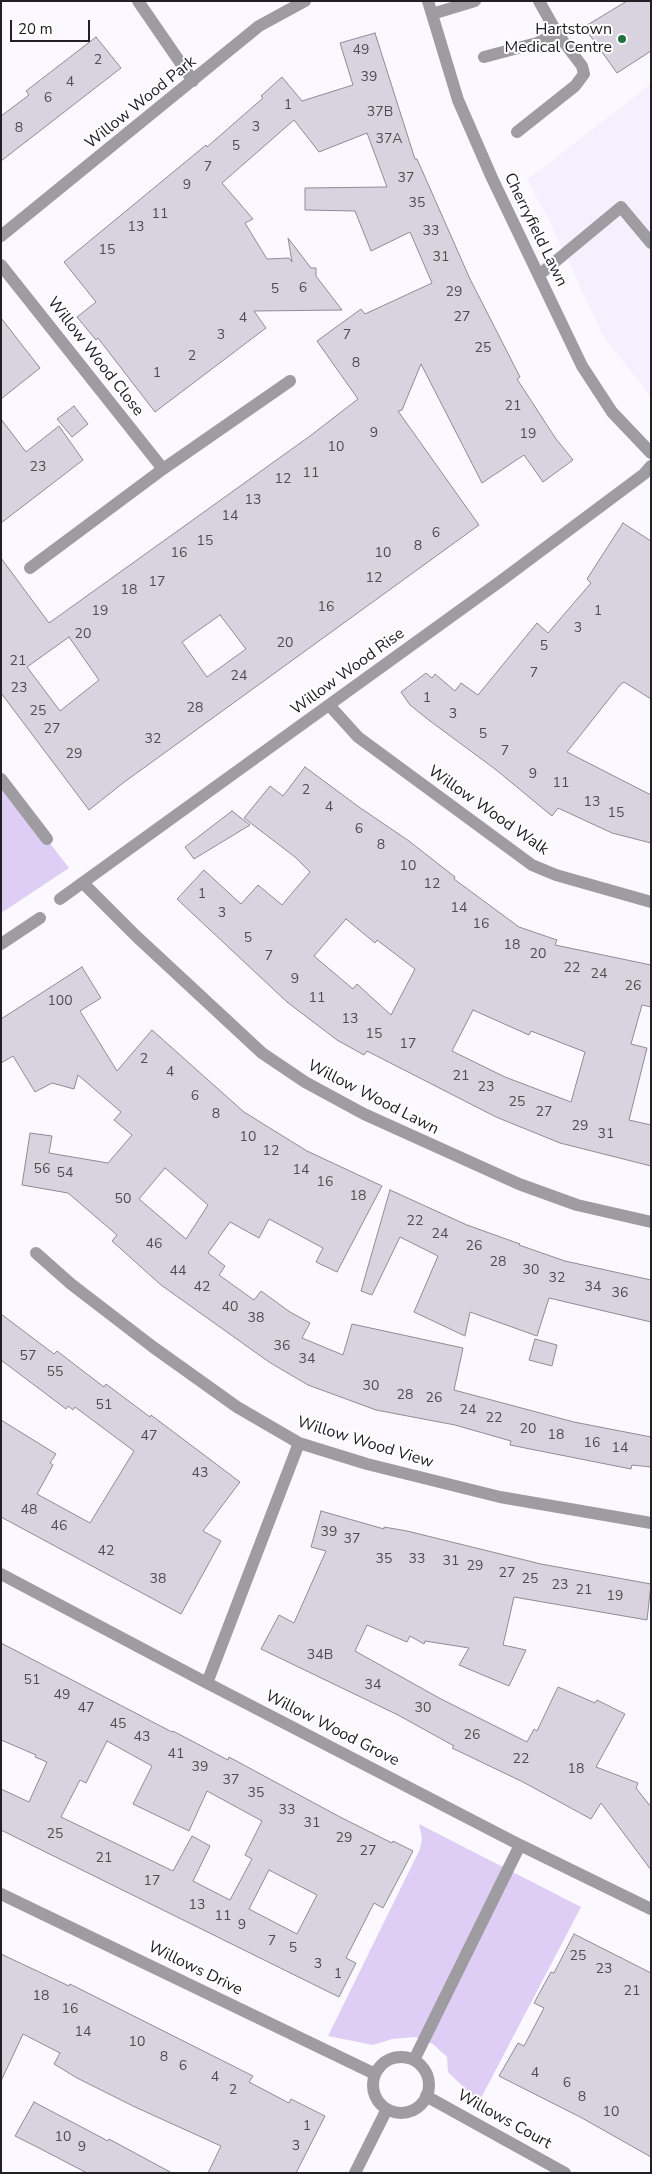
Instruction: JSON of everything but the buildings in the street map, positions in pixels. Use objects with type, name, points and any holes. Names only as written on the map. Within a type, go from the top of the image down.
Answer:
[{"type":"street","points":[[138,1],[193,81]]},
{"type":"street","name":"Willow Wood Park","points":[[1,236],[259,26],[305,1]]},
{"type":"street","name":"Cherryfield Lawn","points":[[428,1],[458,100],[492,178],[594,387],[612,412],[651,453]]},
{"type":"street","points":[[432,14],[475,1]]},
{"type":"street","points":[[516,132],[575,86],[584,74],[582,66],[557,33],[539,1]]},
{"type":"street","points":[[484,57],[537,44],[557,33]]},
{"type":"street","points":[[539,275],[621,207],[651,243]]},
{"type":"street","name":"Willow Wood Close","points":[[1,266],[163,470]]},
{"type":"street","points":[[30,568],[163,470],[290,381]]},
{"type":"street","name":"Willow Wood Rise","points":[[60,899],[564,535],[644,474],[651,466]]},
{"type":"street","name":"Willow Wood Walk","points":[[329,705],[358,737],[528,862],[550,873],[651,902]]},
{"type":"street","points":[[1,779],[47,839]]},
{"type":"street","name":"Willow Wood Lawn","points":[[83,883],[136,936],[262,1053],[305,1082],[364,1114],[519,1184],[576,1204],[651,1222]]},
{"type":"street","points":[[1,944],[40,918]]},
{"type":"street","name":"Willow Wood View","points":[[36,1253],[71,1284],[162,1353],[237,1407],[299,1443],[367,1464],[500,1497],[651,1523]]},
{"type":"street","points":[[207,1683],[299,1443]]},
{"type":"street","name":"Willow Wood Grove","points":[[1,1574],[520,1845],[651,1910]]},
{"type":"street","points":[[414,2060],[520,1845]]},
{"type":"street","name":"Willows Drive","points":[[1,1894],[375,2074]]},
{"type":"street","points":[[405,2057],[414,2060],[425,2072],[428,2080],[426,2096],[414,2110],[395,2113],[387,2109],[375,2097],[373,2082],[375,2074],[387,2060],[405,2057]]},
{"type":"street","name":"Willows Court","points":[[426,2096],[565,2173]]},
{"type":"street","points":[[355,2173],[387,2109]]},
{"type":"shaded area","points":[[651,84],[651,397],[603,335],[548,218],[527,180]]},
{"type":"shaded area","points":[[1,780],[69,868],[1,913]]},
{"type":"shaded area","points":[[419,1824],[581,1907],[479,2102],[448,2072],[447,2057],[433,2044],[415,2037],[392,2039],[373,2045],[328,2036],[420,1849],[422,1838]]},
{"type":"place","name":"Hartstown Medical Centre","points":[[622,39]]}]
